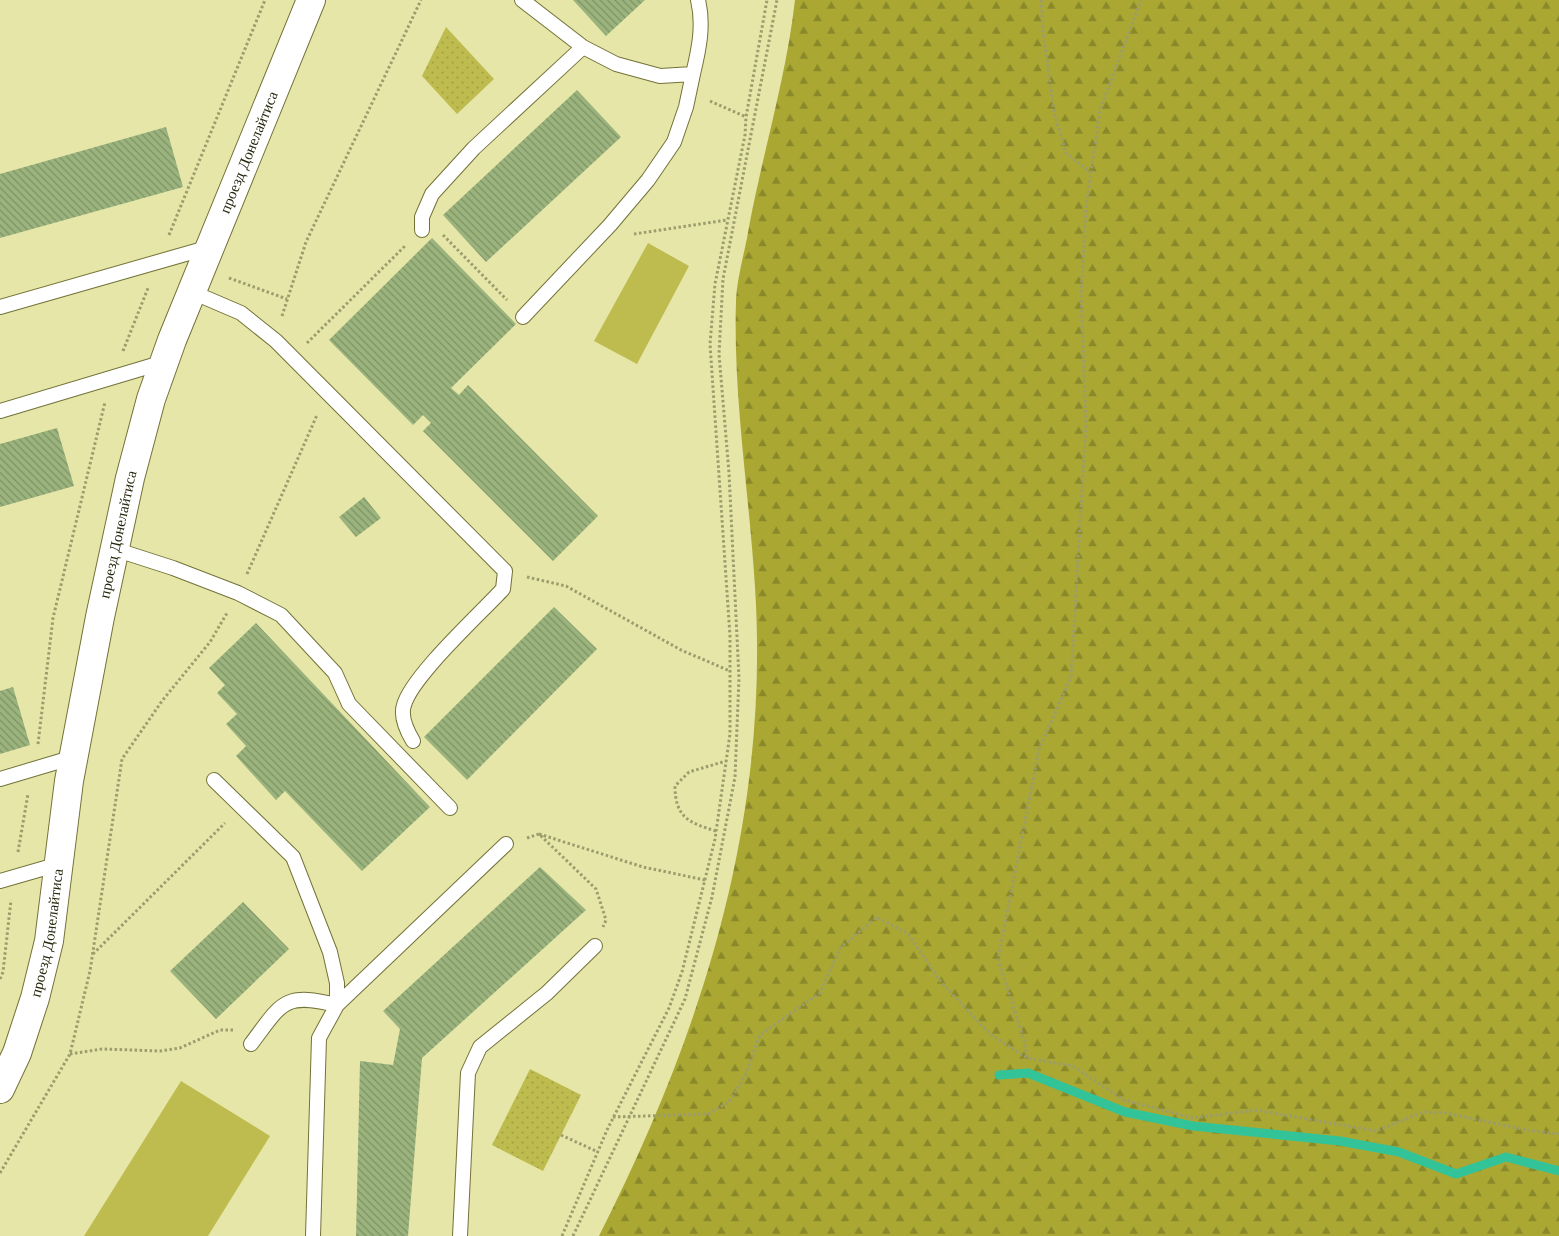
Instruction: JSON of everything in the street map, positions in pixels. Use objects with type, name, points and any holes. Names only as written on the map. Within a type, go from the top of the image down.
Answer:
[{"type":"street","name":"проезд Донелайтиса","points":[[0,1089],[9,1055],[35,998],[49,941],[74,756],[114,550],[144,426],[164,362],[311,0]]},
{"type":"lane","points":[[522,0],[583,47],[616,64],[660,76],[693,74]]},
{"type":"lane","points":[[523,317],[598,239],[648,180],[674,142],[686,107],[700,46],[701,24],[698,0]]},
{"type":"lane","points":[[422,230],[423,214],[432,194],[474,148],[583,47]]},
{"type":"lane","points":[[0,307],[210,246]]},
{"type":"lane","points":[[192,292],[241,313],[276,341],[505,571],[503,589],[417,680],[403,706],[405,726],[413,741]]},
{"type":"lane","points":[[0,411],[164,362]]},
{"type":"lane","points":[[114,550],[173,568],[238,593],[281,615],[335,672],[349,704],[450,808]]},
{"type":"lane","points":[[0,779],[74,756]]},
{"type":"lane","points":[[214,780],[293,857],[330,952],[337,984],[337,1005]]},
{"type":"lane","points":[[313,1236],[319,1038],[337,1005],[506,844]]},
{"type":"lane","points":[[0,881],[59,864]]},
{"type":"lane","points":[[460,1236],[468,1073],[480,1047],[547,993],[595,946]]},
{"type":"lane","points":[[255,1039],[278,1009],[289,1000],[312,999],[337,1005]]},
{"type":"path","points":[[276,341],[282,314],[306,242],[421,0]]},
{"type":"path","points":[[562,1236],[613,1117],[669,1008],[682,972],[716,831],[730,734],[730,636],[710,344],[715,284],[745,135],[746,117],[767,0]]},
{"type":"path","points":[[573,1236],[685,999],[712,897],[736,777],[739,678],[719,345],[723,279],[777,0]]},
{"type":"path","points":[[1041,0],[1043,31],[1054,112],[1066,153],[1091,172]]},
{"type":"path","points":[[1027,1058],[1024,1040],[998,960],[1039,749],[1071,677],[1086,423],[1081,296],[1086,208],[1100,110],[1141,0]]},
{"type":"path","points":[[693,74],[697,90],[714,105],[746,117]]},
{"type":"path","points":[[423,214],[523,317]]},
{"type":"path","points":[[598,239],[727,220]]},
{"type":"path","points":[[293,357],[422,230]]},
{"type":"path","points":[[0,1172],[70,1054],[92,954],[122,759],[162,701],[210,642],[238,593],[327,392]]},
{"type":"path","points":[[505,571],[566,586],[681,650],[730,671]]},
{"type":"path","points":[[716,831],[700,826],[684,817],[675,802],[675,786],[689,772],[726,761]]},
{"type":"path","points":[[92,954],[190,860],[241,806]]},
{"type":"path","points":[[506,844],[539,834],[643,868],[705,880]]},
{"type":"path","points":[[539,834],[596,890],[606,920],[595,946]]},
{"type":"path","points":[[613,1117],[708,1114],[729,1102],[745,1076],[760,1035],[820,992],[840,948],[877,918],[908,934],[941,982],[990,1034],[1027,1058],[1073,1066],[1124,1100],[1193,1118],[1256,1110],[1376,1131],[1423,1112],[1446,1113],[1526,1130],[1559,1134]]},
{"type":"path","points":[[70,1054],[102,1049],[160,1051],[180,1048],[220,1030],[236,1030],[255,1039]]},
{"type":"path","points":[[561,1135],[598,1152]]},
{"type":"shaded area","points":[[446,27],[494,79],[457,114],[422,76]]},
{"type":"shaded area","points":[[648,243],[689,266],[637,364],[594,341]]},
{"type":"shaded area","points":[[530,1069],[581,1095],[543,1171],[492,1145]]},
{"type":"shaded area","points":[[181,1081],[270,1136],[208,1236],[84,1236]]},
{"type":"green space","points":[[795,0],[1559,0],[1559,1236],[599,1236],[636,1159],[669,1081],[698,1002],[722,922],[740,840],[752,757],[757,673],[755,587],[739,408],[736,300],[753,208],[786,60]]},
{"type":"building","points":[[573,0],[645,0],[606,36]]},
{"type":"building","points":[[577,90],[621,137],[486,262],[443,215]]},
{"type":"building","points":[[166,127],[183,187],[0,238],[0,174]]},
{"type":"building","points":[[432,238],[516,324],[451,388],[459,395],[468,385],[598,516],[553,561],[423,431],[431,423],[423,415],[413,425],[329,340]]},
{"type":"building","points":[[57,428],[74,486],[0,507],[0,444]]},
{"type":"building","points":[[364,497],[381,518],[356,537],[339,517]]},
{"type":"building","points":[[554,607],[597,649],[467,780],[424,737]]},
{"type":"building","points":[[256,623],[430,807],[362,871],[285,791],[276,800],[236,756],[246,746],[226,724],[237,714],[217,693],[225,685],[209,668]]},
{"type":"building","points":[[13,687],[30,745],[0,754],[0,691]]},
{"type":"building","points":[[540,867],[586,910],[422,1058],[408,1236],[356,1236],[360,1061],[393,1065],[400,1029],[383,1011]]},
{"type":"building","points":[[243,902],[289,949],[216,1019],[170,971]]},
{"type":"waterway","points":[[999,1075],[1028,1073],[1125,1112],[1193,1126],[1340,1141],[1399,1152],[1456,1174],[1506,1157],[1559,1171]]}]
